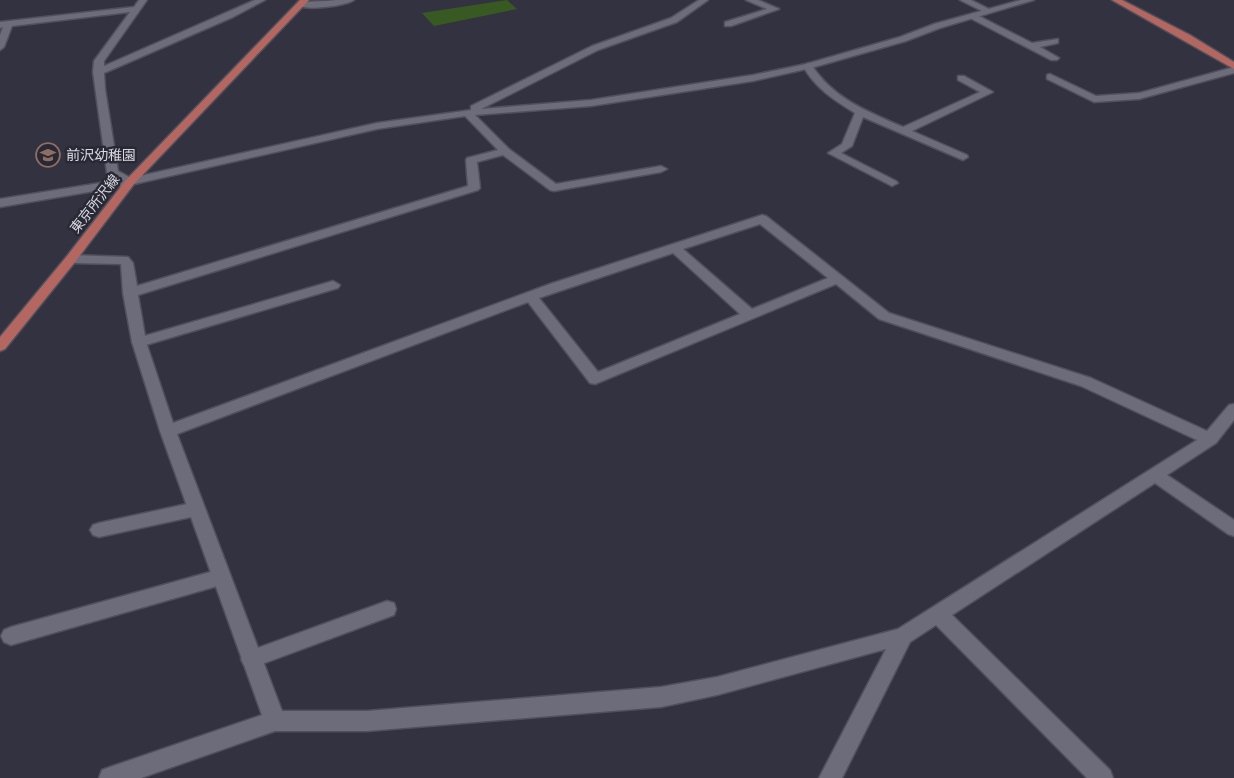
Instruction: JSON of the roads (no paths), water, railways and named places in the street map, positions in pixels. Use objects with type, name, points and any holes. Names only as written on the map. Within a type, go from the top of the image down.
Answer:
[{"type":"main road","points":[[1116,0],[1187,37],[1234,66]]},
{"type":"main road","name":"東京所沢線","points":[[0,346],[71,259],[130,182],[303,2]]},
{"type":"street","points":[[130,182],[113,174],[98,72],[99,61],[103,54],[143,0]]},
{"type":"street","points":[[98,72],[230,16],[261,0]]},
{"type":"street","points":[[303,2],[322,5],[350,0]]},
{"type":"street","points":[[466,112],[595,48],[674,20],[704,0]]},
{"type":"street","points":[[728,24],[775,9],[750,0]]},
{"type":"street","points":[[964,0],[989,11]]},
{"type":"street","points":[[0,203],[130,182],[377,126],[466,112],[619,100],[753,78],[808,66],[1030,0]]},
{"type":"street","points":[[0,47],[4,25],[137,9]]},
{"type":"street","points":[[973,16],[1054,58]]},
{"type":"street","points":[[1032,46],[1055,40]]},
{"type":"street","points":[[808,66],[812,76],[832,95],[860,112],[963,157]]},
{"type":"street","points":[[1050,77],[1094,99],[1139,96],[1234,70]]},
{"type":"street","points":[[903,131],[988,92],[961,78]]},
{"type":"street","points":[[466,112],[505,151],[554,188],[661,169]]},
{"type":"street","points":[[860,112],[848,146],[833,153],[892,183]]},
{"type":"street","points":[[130,293],[474,188],[471,160],[505,151]]},
{"type":"street","points":[[168,431],[530,296],[762,219],[884,316],[1086,382],[1210,439]]},
{"type":"street","points":[[675,248],[750,315]]},
{"type":"street","points":[[71,259],[123,260],[126,263],[139,342],[168,431],[275,721]]},
{"type":"street","points":[[530,296],[594,379],[837,278]]},
{"type":"street","points":[[139,342],[333,285]]},
{"type":"street","points":[[110,778],[275,721],[367,721],[661,697],[717,686],[903,636],[1210,439],[1234,409]]},
{"type":"street","points":[[1154,474],[1234,529]]},
{"type":"street","points":[[99,530],[196,509]]},
{"type":"street","points":[[11,636],[221,577]]},
{"type":"street","points":[[251,659],[387,609]]},
{"type":"street","points":[[938,614],[1102,778]]},
{"type":"street","points":[[830,778],[903,636]]},
{"type":"place","name":"前沢幼稚園","points":[[48,155]]}]
